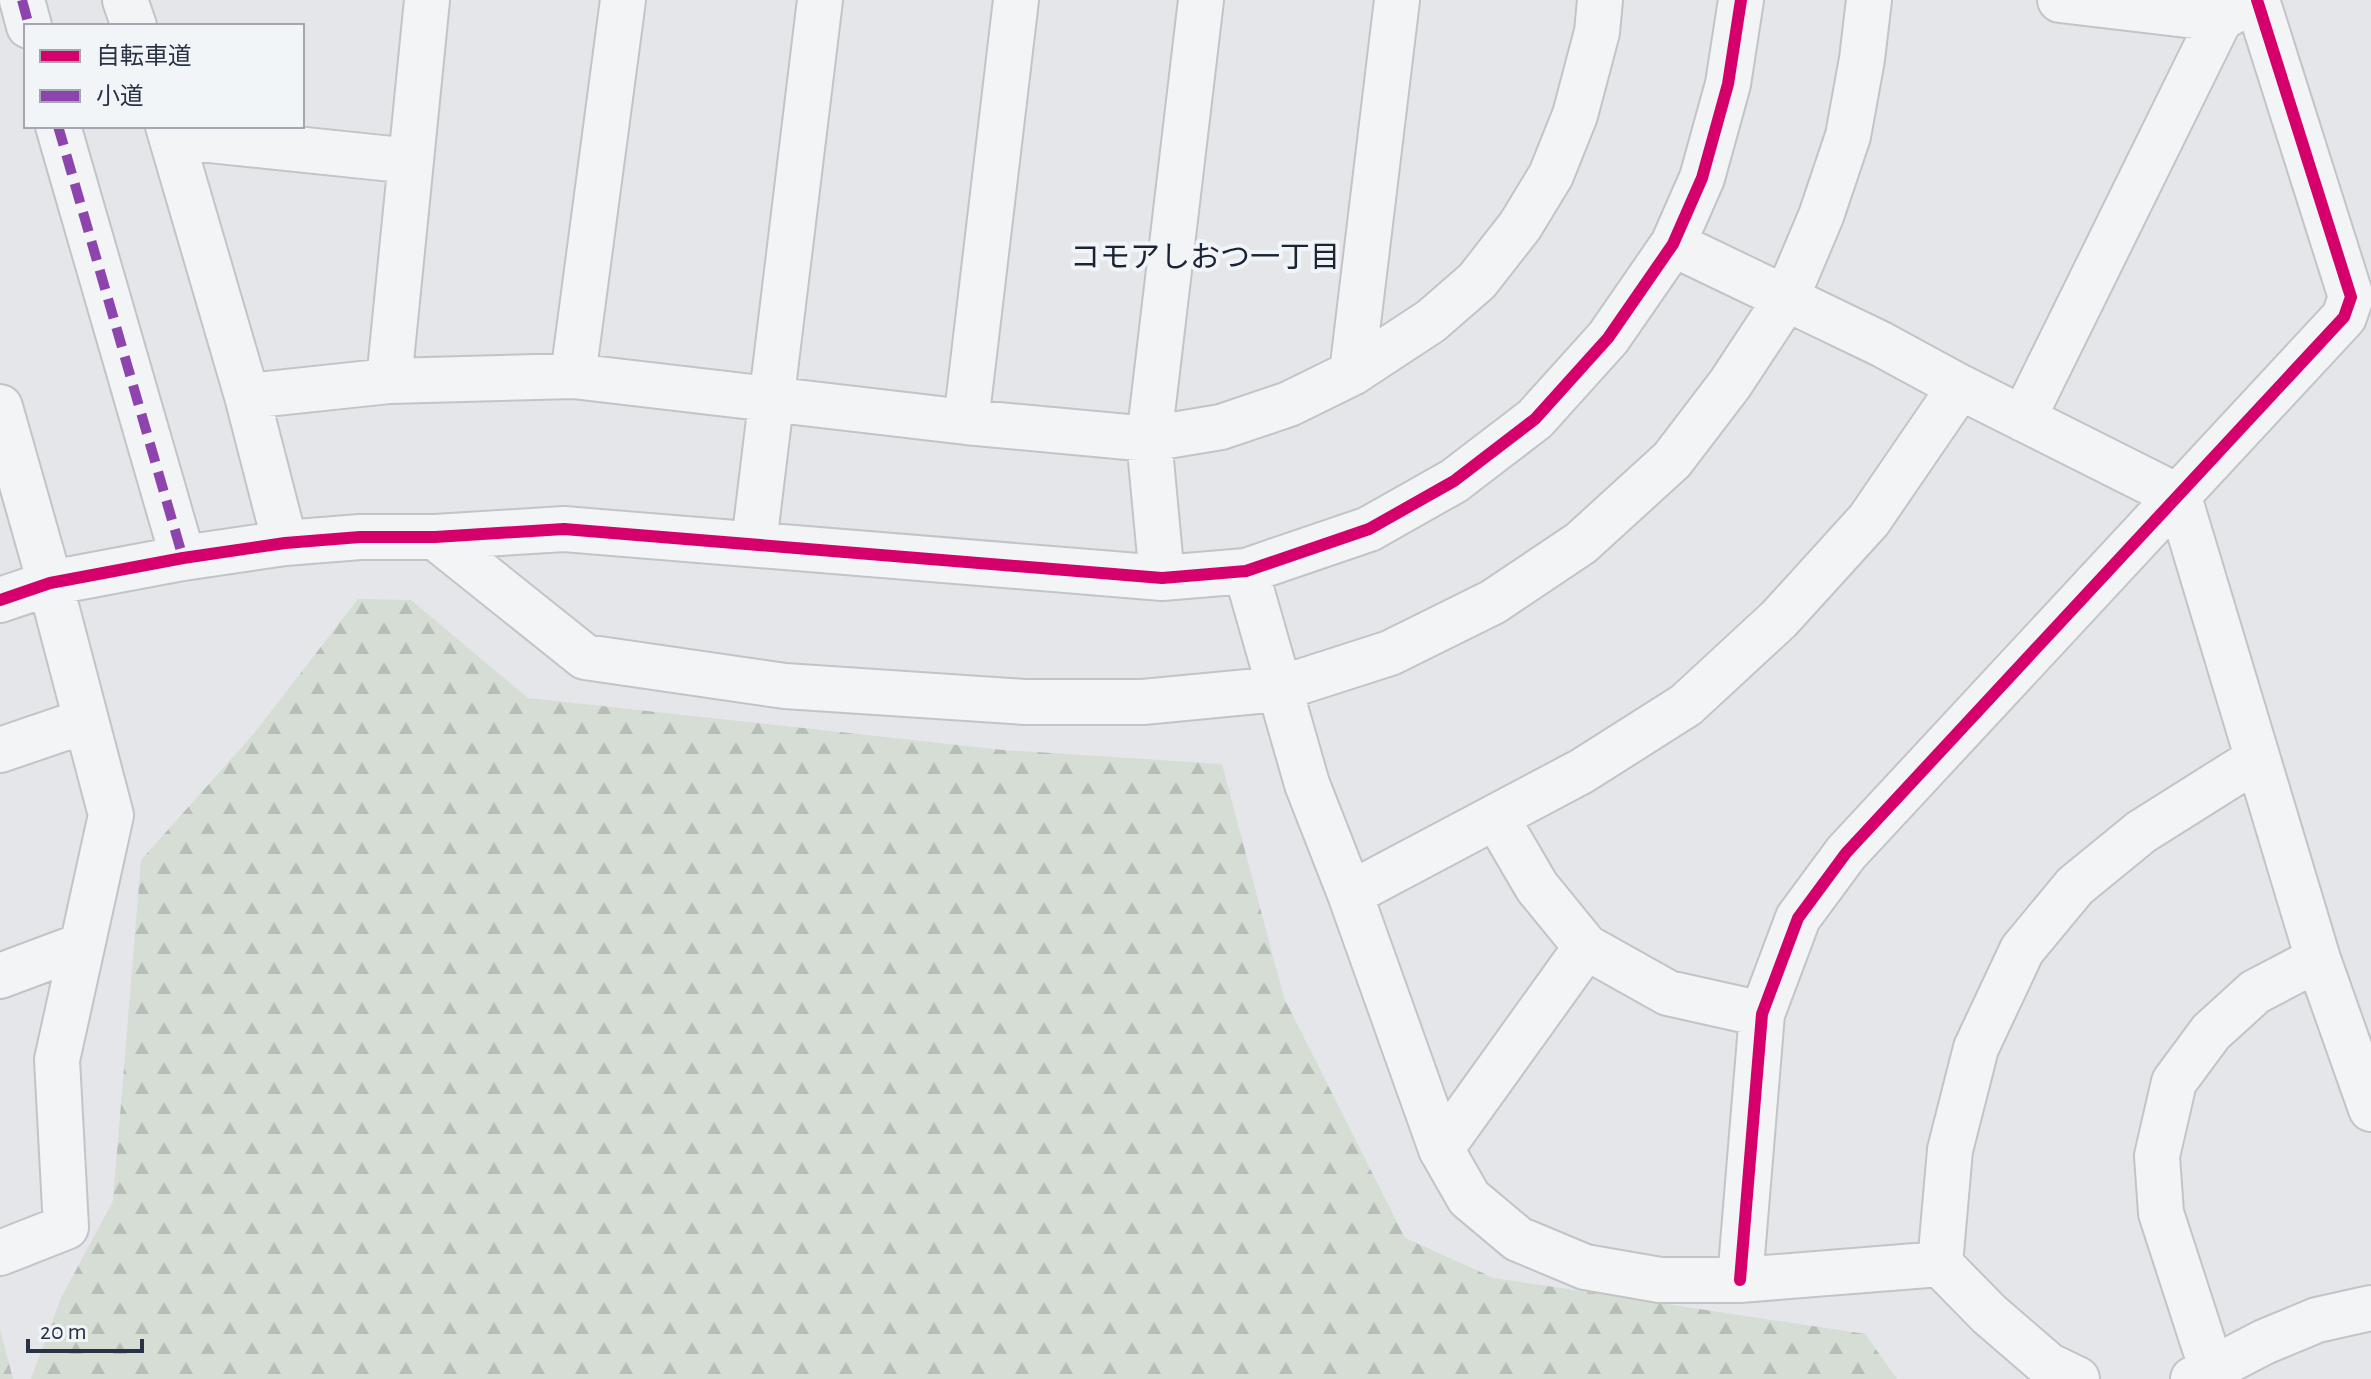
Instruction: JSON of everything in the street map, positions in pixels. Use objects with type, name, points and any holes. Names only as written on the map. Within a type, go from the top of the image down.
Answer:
[{"type":"street","points":[[22,0],[28,24]]},
{"type":"street","points":[[125,0],[133,24]]},
{"type":"street","points":[[389,381],[427,0]]},
{"type":"street","points":[[573,376],[623,0]]},
{"type":"street","points":[[754,543],[820,0]]},
{"type":"street","points":[[966,422],[1016,0]]},
{"type":"street","points":[[1162,578],[1149,439],[1201,0]]},
{"type":"street","points":[[1352,373],[1397,0]]},
{"type":"street","points":[[247,396],[389,381],[573,376],[966,422],[1149,439],[1221,427],[1289,404],[1352,373],[1431,321],[1477,281],[1520,226],[1551,175],[1575,115],[1597,32],[1600,0]]},
{"type":"street","points":[[0,600],[50,583],[183,558],[285,543],[360,537],[435,537],[564,529],[1162,578],[1246,571],[1369,529],[1454,481],[1535,419],[1608,338],[1673,244],[1702,178],[1728,84],[1741,0]]},
{"type":"street","points":[[435,537],[585,657],[785,686],[1025,702],[1143,702],[1278,689],[1390,653],[1493,602],[1581,543],[1672,460],[1730,384],[1786,299],[1821,216],[1848,136],[1869,0]]},
{"type":"street","points":[[2060,0],[2242,6]]},
{"type":"street","points":[[2023,419],[2242,6]]},
{"type":"street","points":[[1740,1280],[1762,1014],[1798,918],[1846,853],[2344,317],[2351,297],[2242,6]]},
{"type":"street","points":[[59,128],[183,558]]},
{"type":"street","points":[[285,543],[247,396],[169,131],[411,161]]},
{"type":"street","points":[[1673,244],[1881,344],[2179,497],[2318,959],[2371,1109]]},
{"type":"street","points":[[1350,894],[1582,771],[1686,705],[1779,619],[1869,520],[1960,387]]},
{"type":"street","points":[[0,407],[6,450],[50,583],[111,815],[57,1060],[66,1227],[0,1253]]},
{"type":"street","points":[[1246,571],[1307,784],[1350,894],[1441,1149],[1469,1198],[1518,1239],[1585,1267],[1660,1280],[1740,1280],[1940,1264]]},
{"type":"street","points":[[0,750],[85,721]]},
{"type":"street","points":[[2077,1379],[2048,1365],[1989,1314],[1940,1264],[1950,1150],[1976,1048],[2022,950],[2075,886],[2141,832],[2257,759]]},
{"type":"street","points":[[1496,817],[1537,887],[1586,947],[1668,993],[1762,1014]]},
{"type":"street","points":[[0,976],[80,946]]},
{"type":"street","points":[[1441,1149],[1586,947]]},
{"type":"street","points":[[2318,959],[2255,992],[2211,1032],[2174,1082],[2157,1156],[2161,1213],[2202,1374],[2264,1342],[2317,1320],[2371,1308]]},
{"type":"green space","points":[[358,599],[411,600],[528,698],[1003,750],[1222,764],[1284,998],[1405,1238],[1494,1278],[1865,1334],[1897,1379],[31,1379],[61,1298],[113,1201],[141,860],[251,737]]},
{"type":"green space","points":[[0,1329],[13,1379],[0,1379]]},
{"type":"marked path","points":[[22,0],[28,24]]},
{"type":"marked path","points":[[59,128],[183,558]]},
{"type":"cycle path","points":[[0,600],[50,583],[183,558],[285,543],[360,537],[435,537],[564,529],[1162,578],[1246,571],[1369,529],[1454,481],[1535,419],[1608,338],[1673,244],[1702,178],[1728,84],[1741,0]]},
{"type":"cycle path","points":[[1740,1280],[1762,1014],[1798,918],[1846,853],[2344,317],[2351,297],[2257,0]]},
{"type":"district","name":"コモアしおつ一丁目","points":[[1205,257]]}]
